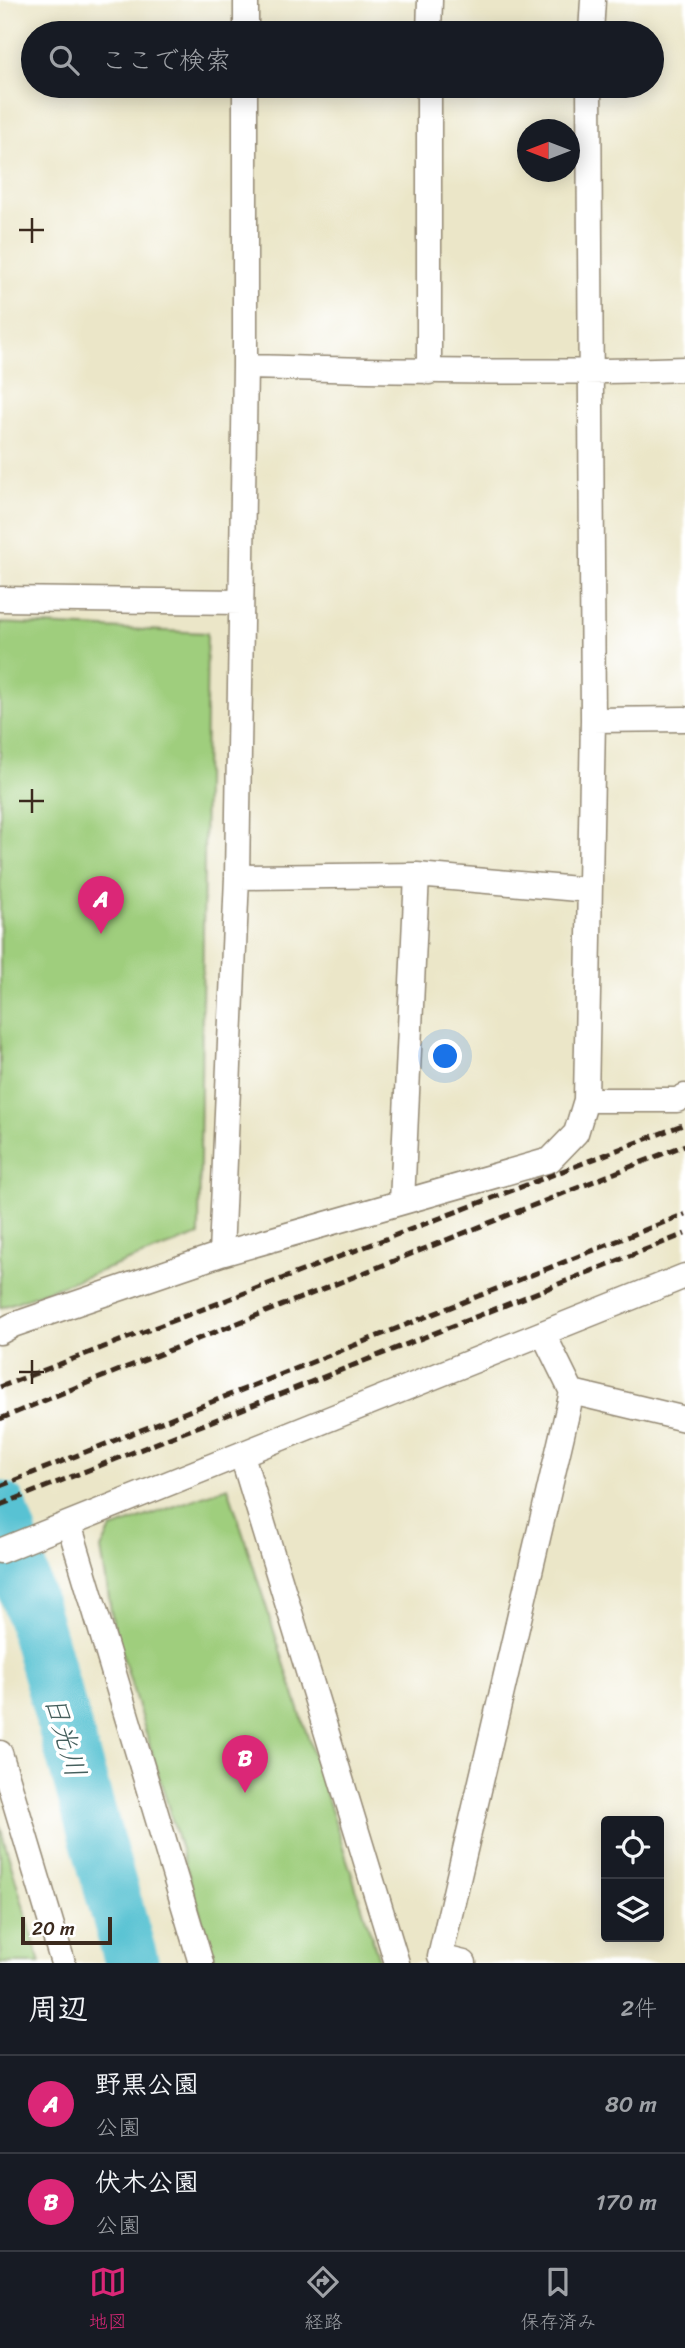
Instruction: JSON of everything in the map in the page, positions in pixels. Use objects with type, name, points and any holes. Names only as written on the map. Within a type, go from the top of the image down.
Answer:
[{"type":"street","points":[[246,0],[246,21]]},
{"type":"street","points":[[429,21],[430,0]]},
{"type":"street","points":[[592,21],[593,0]]},
{"type":"street","points":[[221,1254],[237,877],[245,367],[246,98]]},
{"type":"street","points":[[429,98],[429,372]]},
{"type":"street","points":[[6,1329],[221,1254],[550,1160],[576,1133],[586,1100],[593,720],[589,98]]},
{"type":"street","points":[[245,367],[429,372],[685,369]]},
{"type":"street","points":[[0,598],[241,602]]},
{"type":"street","points":[[593,720],[685,719]]},
{"type":"street","points":[[237,877],[417,875],[589,890]]},
{"type":"street","points":[[402,1202],[417,875]]},
{"type":"street","points":[[586,1100],[677,1100],[685,1097]]},
{"type":"street","points":[[0,1551],[685,1276]]},
{"type":"street","points":[[443,1961],[572,1392],[543,1333]]},
{"type":"street","points":[[572,1392],[685,1419]]},
{"type":"street","points":[[242,1454],[397,1963]]},
{"type":"street","points":[[65,1526],[201,1963]]},
{"type":"street","points":[[0,1754],[64,1963]]},
{"type":"green space","points":[[0,623],[207,633],[199,1235],[0,1308]]},
{"type":"green space","points":[[228,1487],[380,1963],[215,1963],[113,1623],[101,1549],[111,1529]]},
{"type":"green space","points":[[0,1826],[40,1963],[0,1963]]},
{"type":"waterway","name":"日光川","points":[[0,1508],[132,1963]]},
{"type":"railway","points":[[0,1387],[685,1124]]},
{"type":"railway","points":[[0,1419],[685,1145]]},
{"type":"railway","points":[[0,1486],[685,1214]]},
{"type":"railway","points":[[0,1505],[685,1234]]},
{"type":"place","name":"野黒公園","points":[[101,934]]},
{"type":"place","name":"伏木公園","points":[[245,1793]]}]
